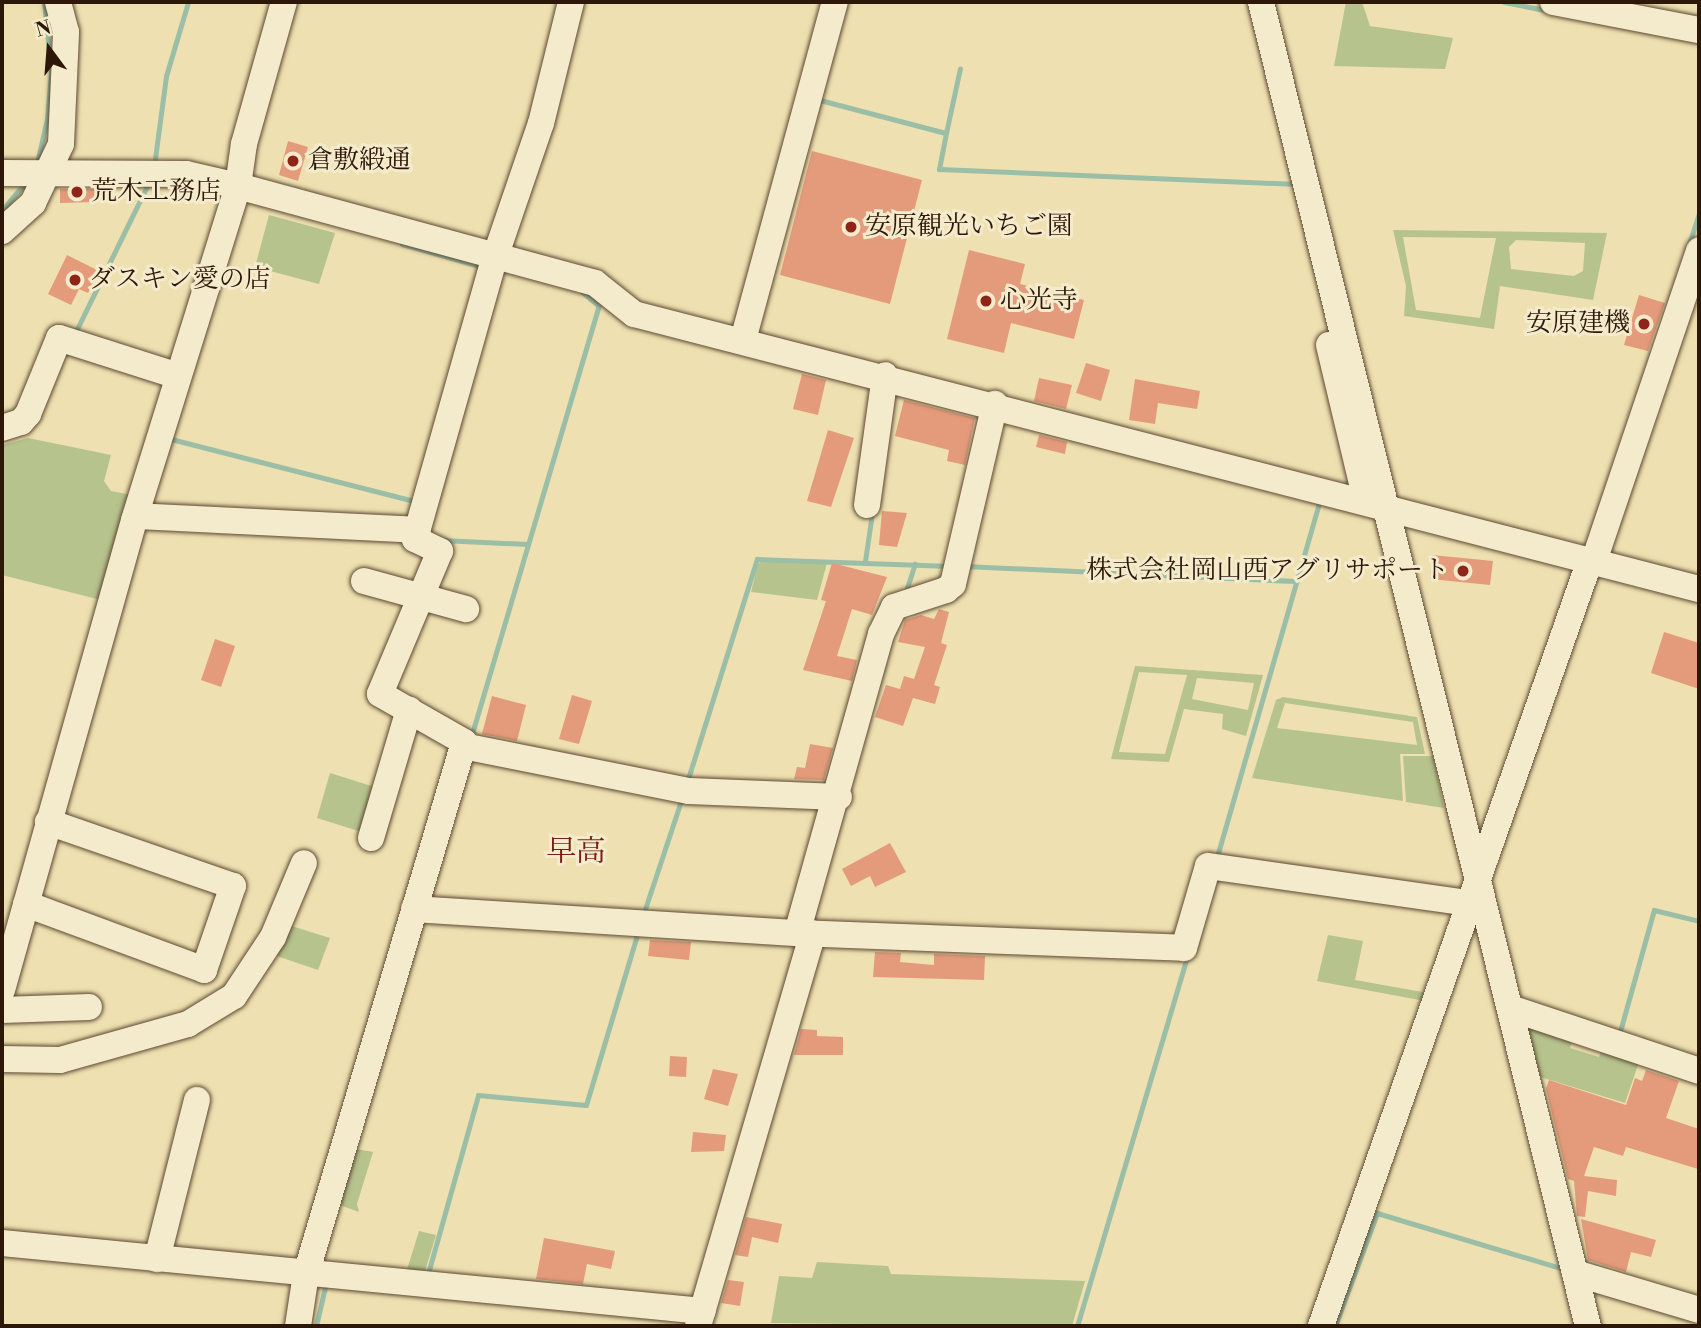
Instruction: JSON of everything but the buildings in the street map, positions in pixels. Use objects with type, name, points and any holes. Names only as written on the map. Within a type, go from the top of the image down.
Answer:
[{"type":"street","points":[[2,231],[33,203],[61,144],[66,32],[58,2]]},
{"type":"street","points":[[2,990],[177,376],[238,186],[244,144],[284,2]]},
{"type":"street","points":[[571,2],[541,123],[493,265],[415,539],[440,551],[380,694],[464,742],[467,747],[685,790],[839,797]]},
{"type":"street","points":[[745,334],[835,2]]},
{"type":"street","points":[[1244,2],[1290,184],[1377,504]]},
{"type":"street","points":[[1261,2],[1377,504],[1472,891],[1510,1008],[1588,1326]]},
{"type":"street","points":[[1553,2],[1699,30]]},
{"type":"street","points":[[2,173],[50,171],[186,174],[238,186],[493,265],[595,283],[634,314],[745,334],[885,375],[1377,504],[1594,556],[1699,589]]},
{"type":"street","points":[[1321,1326],[1472,891],[1594,556],[1699,250]]},
{"type":"street","points":[[2,428],[22,422],[28,414],[59,338],[177,376]]},
{"type":"street","points":[[867,505],[885,375]]},
{"type":"street","points":[[2,1242],[310,1278],[697,1315],[805,934],[881,634],[901,605],[946,590],[960,565],[995,404]]},
{"type":"street","points":[[136,516],[423,512]]},
{"type":"street","points":[[364,581],[466,609]]},
{"type":"street","points":[[371,838],[409,710]]},
{"type":"street","points":[[298,1326],[467,747]]},
{"type":"street","points":[[26,904],[204,970],[233,886],[48,822]]},
{"type":"street","points":[[2,1059],[60,1060],[188,1024],[234,996],[273,937],[304,863]]},
{"type":"street","points":[[420,910],[805,934],[1184,948],[1215,867],[1472,891]]},
{"type":"street","points":[[2,1010],[89,1007]]},
{"type":"street","points":[[1510,1008],[1699,1071]]},
{"type":"street","points":[[158,1259],[197,1100]]},
{"type":"street","points":[[1575,1273],[1699,1310]]},
{"type":"green space","points":[[1346,2],[1362,2],[1370,26],[1453,38],[1445,69],[1334,66]]},
{"type":"green space","points":[[269,215],[335,233],[319,284],[255,267]]},
{"type":"green space","points":[[1393,230],[1607,233],[1593,300],[1500,286],[1494,329],[1404,316],[1406,286]],"holes":[[[1403,237],[1496,238],[1480,318],[1416,310]],[[1516,240],[1585,243],[1583,271],[1574,276],[1511,269],[1509,247]]]},
{"type":"green space","points":[[28,438],[111,455],[104,481],[111,491],[137,496],[101,600],[2,575],[2,445]]},
{"type":"green space","points":[[765,559],[827,563],[817,600],[751,592],[758,564]]},
{"type":"green space","points":[[1135,666],[1263,675],[1246,736],[1222,729],[1223,714],[1184,709],[1169,762],[1111,759]],"holes":[[[1139,672],[1187,675],[1165,754],[1119,752]],[[1197,678],[1254,683],[1248,710],[1192,699]]]},
{"type":"green space","points":[[1283,697],[1417,717],[1425,754],[1400,754],[1403,801],[1252,778],[1276,700]],"holes":[[[1285,703],[1413,722],[1417,745],[1277,728]]]},
{"type":"green space","points":[[1403,756],[1433,756],[1444,808],[1406,802]]},
{"type":"green space","points":[[330,773],[381,789],[368,834],[317,818]]},
{"type":"green space","points":[[282,923],[330,938],[318,970],[268,953]]},
{"type":"green space","points":[[1328,935],[1363,941],[1355,980],[1428,993],[1425,1001],[1317,981]]},
{"type":"green space","points":[[1522,1022],[1573,1038],[1570,1048],[1599,1057],[1603,1047],[1640,1059],[1625,1103],[1537,1076]]},
{"type":"green space","points":[[356,1149],[373,1152],[357,1204],[359,1212],[340,1205]]},
{"type":"green space","points":[[419,1231],[436,1235],[423,1278],[405,1276]]},
{"type":"green space","points":[[817,1262],[888,1266],[891,1274],[1085,1281],[1072,1326],[771,1323],[779,1276],[812,1278]]},
{"type":"waterway","points":[[37,163],[47,119],[51,73],[44,2]]},
{"type":"waterway","points":[[154,166],[166,76],[188,2]]},
{"type":"waterway","points":[[1504,2],[1549,11]]},
{"type":"waterway","points":[[946,133],[960,68]]},
{"type":"waterway","points":[[816,99],[946,133],[939,169],[1297,184]]},
{"type":"waterway","points":[[75,333],[149,182]]},
{"type":"waterway","points":[[2,210],[25,183]]},
{"type":"waterway","points":[[1689,244],[1699,214]]},
{"type":"waterway","points":[[402,244],[483,267]]},
{"type":"waterway","points":[[471,737],[599,306],[581,291]]},
{"type":"waterway","points":[[167,438],[419,502]]},
{"type":"waterway","points":[[1216,860],[1320,500]]},
{"type":"waterway","points":[[865,561],[872,513]]},
{"type":"waterway","points":[[442,540],[528,544]]},
{"type":"waterway","points":[[687,782],[757,559],[950,566]]},
{"type":"waterway","points":[[905,594],[915,564]]},
{"type":"waterway","points":[[964,566],[1296,581]]},
{"type":"waterway","points":[[643,915],[682,798]]},
{"type":"waterway","points":[[1619,1035],[1654,910],[1699,921]]},
{"type":"waterway","points":[[427,1277],[478,1095],[586,1105],[637,935]]},
{"type":"waterway","points":[[1077,1326],[1187,957]]},
{"type":"waterway","points":[[1335,1326],[1377,1213],[1567,1270]]},
{"type":"waterway","points":[[316,1326],[326,1283]]},
{"type":"place","name":"倉敷緞通","points":[[293,161]]},
{"type":"place","name":"荒木工務店","points":[[77,192]]},
{"type":"place","name":"安原観光いちご園","points":[[851,227]]},
{"type":"place","name":"ダスキン愛の店","points":[[75,280]]},
{"type":"place","name":"心光寺","points":[[986,301]]},
{"type":"place","name":"安原建機","points":[[1644,324]]},
{"type":"place","name":"株式会社岡山西アグリサポート","points":[[1463,571]]},
{"type":"district","name":"早高","points":[[576,852]]}]
